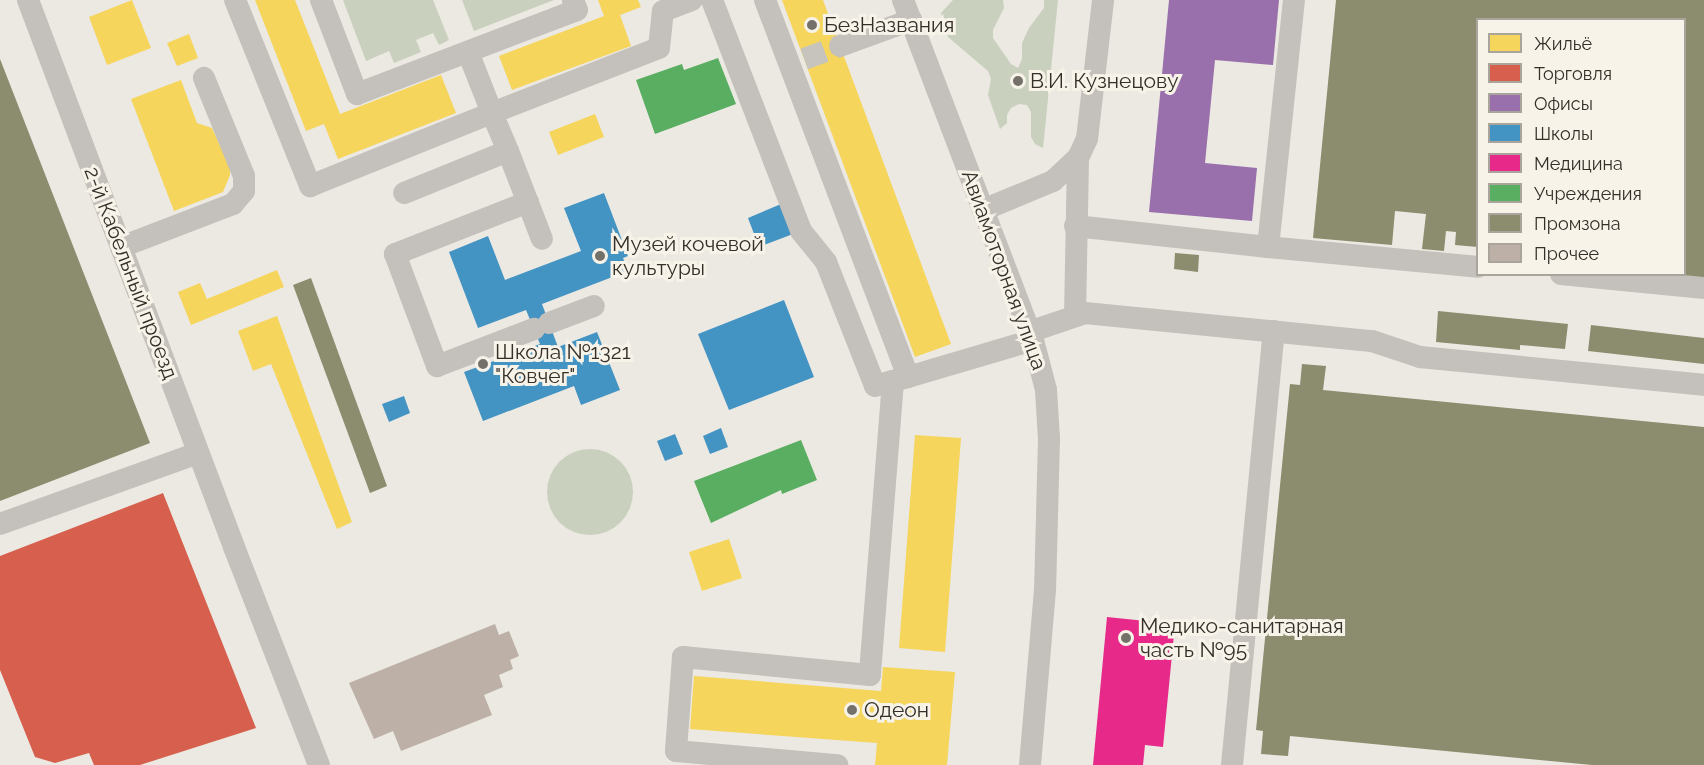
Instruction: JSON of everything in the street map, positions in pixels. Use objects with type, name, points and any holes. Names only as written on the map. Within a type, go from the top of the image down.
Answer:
[{"type":"street","name":"2-й Кабельный проезд","points":[[28,0],[198,453],[319,765]]},
{"type":"street","points":[[235,0],[310,186],[658,48],[661,5],[692,0]]},
{"type":"street","points":[[321,0],[357,94],[577,10],[573,0]]},
{"type":"street","points":[[712,0],[801,231],[826,262],[875,386],[1031,336],[1085,313],[1372,341],[1420,357],[1704,385]]},
{"type":"street","points":[[765,0],[796,62],[901,379],[870,675],[683,657],[676,751],[837,765]]},
{"type":"street","points":[[983,210],[1053,181],[1078,158],[1087,139],[1103,0]]},
{"type":"street","points":[[1268,247],[1294,0]]},
{"type":"street","points":[[840,46],[907,10]]},
{"type":"street","name":"Авиамоторная улица","points":[[907,10],[1031,336],[1046,390],[1050,439],[1046,590],[1030,765]]},
{"type":"street","points":[[468,52],[542,239]]},
{"type":"street","points":[[121,247],[233,204],[244,191],[244,176],[204,78]]},
{"type":"street","points":[[404,193],[508,151]]},
{"type":"street","points":[[1075,316],[1078,158]]},
{"type":"street","points":[[528,202],[394,254],[437,366],[594,306]]},
{"type":"street","points":[[1076,226],[1476,267]]},
{"type":"street","points":[[1581,276],[1704,288]]},
{"type":"street","points":[[1232,765],[1274,331]]},
{"type":"street","points":[[0,524],[198,453]]},
{"type":"green space","points":[[343,0],[433,0],[449,40],[439,45],[433,33],[416,40],[421,52],[394,63],[389,51],[366,61]]},
{"type":"green space","points":[[462,0],[554,0],[474,31]]},
{"type":"green space","points":[[953,0],[1003,0],[1004,8],[993,30],[993,38],[1011,64],[1018,68],[1022,59],[1022,43],[1029,28],[1044,8],[1044,0],[1058,0],[1043,148],[1035,144],[1031,137],[1031,112],[1027,105],[1019,104],[1011,108],[1007,115],[1007,123],[1000,129],[988,95],[991,79],[988,71],[948,37],[941,13]]},
{"type":"green space","points":[[590,449],[607,452],[621,461],[630,475],[633,492],[630,509],[621,523],[607,532],[590,535],[573,532],[559,523],[550,509],[547,492],[550,475],[559,461],[573,452]]},
{"type":"building: Жильё","points":[[132,0],[151,48],[107,65],[89,17]]},
{"type":"building: Жильё","points":[[255,0],[295,0],[340,114],[441,75],[456,113],[338,159],[324,124],[306,131]]},
{"type":"building: Жильё","points":[[598,0],[638,0],[641,7],[620,15],[631,46],[512,90],[499,56],[604,16]]},
{"type":"building: Жильё","points":[[782,0],[823,0],[951,344],[915,357]]},
{"type":"building: Жильё","points":[[189,34],[198,58],[177,66],[167,43]]},
{"type":"building: Жильё","points":[[181,80],[197,123],[212,128],[230,167],[230,175],[223,192],[174,211],[131,99]]},
{"type":"building: Жильё","points":[[595,114],[604,137],[558,155],[549,132]]},
{"type":"building: Жильё","points":[[277,270],[284,287],[191,325],[178,292],[200,283],[207,299]]},
{"type":"building: Жильё","points":[[277,316],[352,522],[337,529],[271,364],[253,371],[238,331]]},
{"type":"building: Жильё","points":[[915,435],[961,438],[945,652],[899,648]]},
{"type":"building: Жильё","points":[[729,539],[742,578],[702,591],[689,552]]},
{"type":"building: Жильё","points":[[883,667],[955,672],[947,765],[875,765],[877,743],[690,729],[694,676],[881,691]]},
{"type":"building: Торговля","points":[[163,493],[256,728],[140,765],[94,765],[89,753],[55,763],[35,757],[0,670],[0,556]]},
{"type":"building: Офисы","points":[[1169,0],[1279,0],[1273,65],[1215,60],[1205,163],[1257,168],[1252,221],[1149,212]]},
{"type":"building: Школы","points":[[604,193],[628,256],[623,258],[628,271],[542,304],[558,347],[597,332],[620,390],[581,405],[574,386],[483,421],[464,372],[540,344],[526,310],[478,328],[449,252],[488,236],[505,280],[581,251],[564,208]]},
{"type":"building: Школы","points":[[781,204],[793,234],[759,247],[748,218]]},
{"type":"building: Школы","points":[[784,300],[814,377],[729,410],[698,334]]},
{"type":"building: Школы","points":[[404,396],[410,413],[389,422],[382,404]]},
{"type":"building: Школы","points":[[721,428],[728,447],[710,454],[703,436]]},
{"type":"building: Школы","points":[[675,434],[683,454],[665,461],[657,441]]},
{"type":"building: Медицина","points":[[1107,617],[1175,624],[1163,747],[1145,745],[1143,765],[1093,765]]},
{"type":"building: Учреждения","points":[[718,58],[736,104],[655,134],[636,80],[682,64],[684,70]]},
{"type":"building: Учреждения","points":[[801,440],[817,480],[782,494],[781,490],[711,523],[694,481]]},
{"type":"building: Промзона","points":[[1336,0],[1704,0],[1704,278],[1684,276],[1686,276],[1686,18],[1476,18],[1476,247],[1455,245],[1456,232],[1446,231],[1444,251],[1422,249],[1426,214],[1395,211],[1392,245],[1313,238]]},
{"type":"building: Промзона","points":[[0,59],[150,443],[0,501]]},
{"type":"building: Промзона","points":[[1175,253],[1199,255],[1198,272],[1174,269]]},
{"type":"building: Промзона","points":[[311,278],[387,486],[370,493],[293,285]]},
{"type":"building: Промзона","points":[[1438,311],[1568,324],[1565,349],[1520,345],[1520,350],[1436,342]]},
{"type":"building: Промзона","points":[[1591,325],[1704,338],[1704,364],[1588,351]]},
{"type":"building: Промзона","points":[[1302,364],[1326,366],[1323,390],[1704,427],[1704,765],[1592,765],[1290,736],[1288,756],[1261,754],[1263,731],[1256,730],[1290,384],[1300,385]]},
{"type":"building: Прочее","points":[[495,624],[499,635],[509,631],[519,656],[510,660],[513,669],[499,675],[503,687],[484,695],[492,715],[401,751],[393,731],[374,739],[349,683]]},
{"type":"tunnel","points":[[804,59],[840,46]]},
{"type":"place","name":"БезНазвания","points":[[812,25]]},
{"type":"place","name":"В.И. Кузнецову","points":[[1018,81]]},
{"type":"place","name":"Музей кочевой культуры","points":[[600,256]]},
{"type":"place","name":"Школа №1321 \"Ковчег\"","points":[[483,364]]},
{"type":"place","name":"Медико-санитарная часть №95","points":[[1126,638]]},
{"type":"place","name":"Одеон","points":[[852,710]]}]
